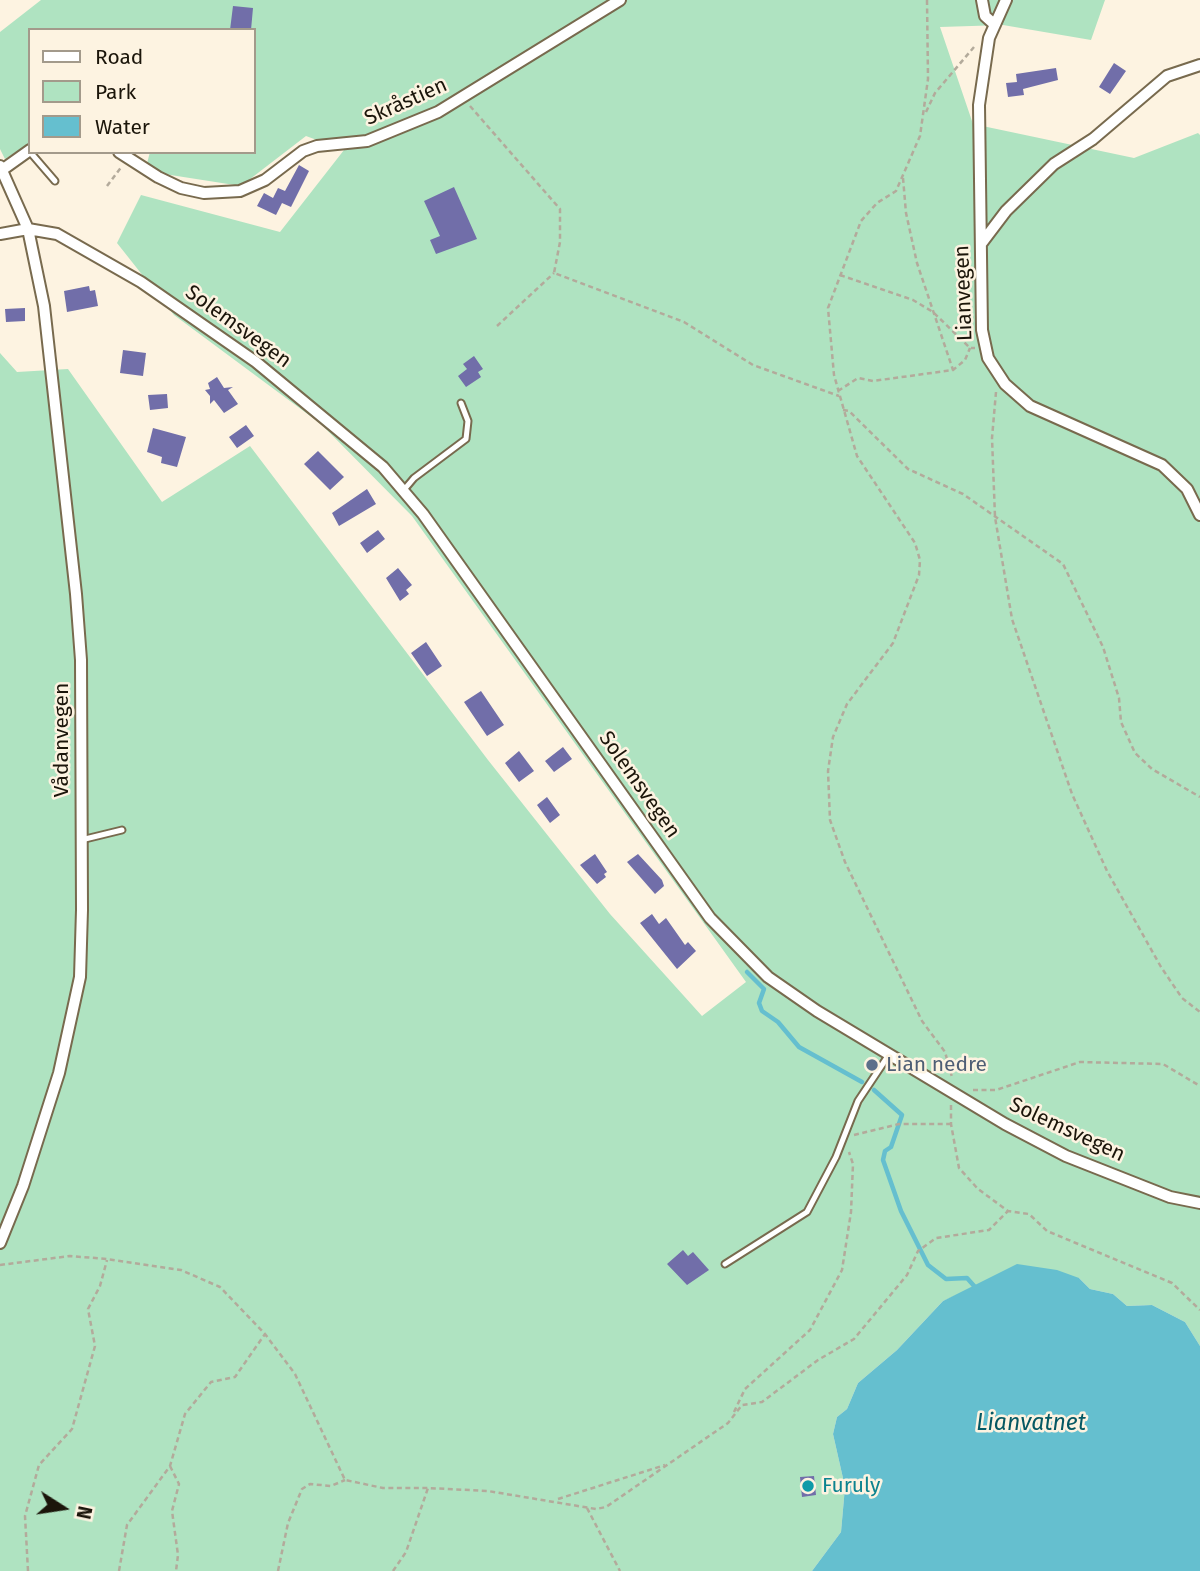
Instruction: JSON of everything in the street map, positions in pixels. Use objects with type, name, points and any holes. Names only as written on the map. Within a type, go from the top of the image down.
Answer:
[{"type":"street","name":"Skråstien","points":[[122,155],[158,177],[193,191],[216,194],[240,191],[265,180],[303,150],[367,141],[402,130],[464,98],[620,0]]},
{"type":"street","points":[[982,0],[985,16],[994,24]]},
{"type":"street","name":"Lianvegen","points":[[1006,0],[989,38],[979,105],[985,348],[998,375],[1030,406],[1162,465],[1187,489],[1200,515]]},
{"type":"street","points":[[981,244],[1006,211],[1054,164],[1093,139],[1167,75],[1200,65]]},
{"type":"street","points":[[1,168],[28,152]]},
{"type":"street","name":"Vådanvegen","points":[[0,1242],[23,1186],[50,1106],[75,1008],[79,977],[81,840],[81,660],[44,306],[29,229],[1,168]]},
{"type":"street","points":[[0,234],[29,229]]},
{"type":"street","name":"Solemsvegen","points":[[29,229],[57,234],[192,315],[322,414],[383,467],[461,566],[710,918],[751,961],[783,989],[888,1056],[1066,1156],[1170,1197],[1200,1203]]},
{"type":"lane","points":[[32,154],[55,181]]},
{"type":"lane","points":[[403,491],[414,478],[466,439],[468,421],[461,403]]},
{"type":"lane","points":[[81,840],[122,830]]},
{"type":"lane","points":[[725,1265],[807,1212],[858,1101],[888,1056]]},
{"type":"path","points":[[926,113],[927,0]]},
{"type":"path","points":[[989,38],[976,44],[936,93],[896,191],[877,203],[861,221],[828,308],[838,391],[856,456],[915,543],[920,560],[919,575],[893,643],[847,704],[833,737],[828,771],[830,820],[845,862],[922,1021],[945,1052],[953,1071],[950,1091],[951,1124],[959,1168],[978,1189],[1008,1211],[1029,1214],[1047,1231],[1172,1283],[1200,1310]]},
{"type":"path","points":[[464,98],[560,209],[554,274],[497,326]]},
{"type":"path","points":[[107,186],[122,155]]},
{"type":"path","points":[[903,175],[906,213],[917,263],[953,370]]},
{"type":"path","points":[[554,274],[684,322],[753,365],[839,396]]},
{"type":"path","points":[[840,275],[913,300],[933,312],[970,348],[985,348]]},
{"type":"path","points":[[838,391],[858,378],[873,381],[953,370],[965,360],[970,348]]},
{"type":"path","points":[[998,375],[992,438],[995,517],[1012,619],[1072,794],[1140,934],[1182,998],[1200,1012]]},
{"type":"path","points":[[843,410],[849,411],[908,469],[962,494],[1063,564],[1103,647],[1119,698],[1121,722],[1135,753],[1152,769],[1200,797]]},
{"type":"path","points":[[950,1091],[996,1090],[1080,1062],[1163,1064],[1200,1086]]},
{"type":"path","points":[[278,1571],[285,1551],[288,1523],[302,1489],[310,1484],[331,1486],[345,1480],[383,1488],[488,1490],[555,1500],[587,1508],[606,1507],[728,1423],[744,1389],[810,1330],[842,1270],[851,1212],[853,1164],[843,1136],[875,1132],[899,1124],[951,1124]]},
{"type":"path","points":[[734,1413],[743,1405],[762,1402],[779,1392],[818,1360],[855,1339],[907,1275],[922,1248],[936,1238],[989,1230],[1008,1211]]},
{"type":"path","points":[[0,1265],[70,1256],[107,1259],[181,1270],[220,1287],[265,1334],[295,1374],[345,1480]]},
{"type":"path","points":[[28,1571],[25,1516],[39,1465],[72,1429],[95,1346],[89,1309],[100,1286],[107,1259]]},
{"type":"path","points":[[119,1571],[127,1525],[170,1466],[185,1415],[211,1382],[235,1377],[265,1334]]},
{"type":"path","points":[[555,1500],[668,1464]]},
{"type":"path","points":[[170,1466],[179,1484],[173,1511],[178,1555],[176,1571]]},
{"type":"path","points":[[393,1571],[406,1552],[428,1488]]},
{"type":"path","points":[[587,1508],[621,1571]]},
{"type":"green space","points":[[41,0],[1105,0],[1091,40],[1003,25],[940,27],[973,124],[1134,158],[1198,133],[1200,135],[1200,1346],[1185,1322],[1152,1305],[1127,1306],[1113,1294],[1090,1289],[1079,1278],[975,1287],[943,1301],[897,1350],[858,1383],[847,1409],[837,1417],[833,1434],[845,1487],[841,1532],[812,1571],[0,1571],[0,353],[17,372],[68,369],[162,502],[250,446],[488,760],[610,914],[702,1016],[746,982],[412,516],[321,424],[174,315],[117,243],[141,195],[280,232],[344,150],[306,136],[241,186],[145,171],[149,154],[256,154],[256,28],[28,28],[28,144],[5,159],[0,149],[0,32]]},
{"type":"water","name":"Lianvatnet","points":[[1017,1264],[1057,1270],[1079,1278],[1090,1289],[1113,1294],[1127,1306],[1152,1305],[1185,1322],[1200,1346],[1200,1571],[812,1571],[841,1532],[845,1487],[833,1434],[837,1417],[847,1409],[858,1383],[897,1350],[943,1301]]},
{"type":"building","points":[[233,6],[253,8],[251,28],[230,28]]},
{"type":"building","points":[[1114,63],[1126,71],[1110,94],[1099,87]]},
{"type":"building","points":[[1056,68],[1058,80],[1023,89],[1024,95],[1008,97],[1006,83],[1017,82],[1016,74]]},
{"type":"building","points":[[299,165],[309,171],[291,207],[282,203],[276,215],[257,206],[264,193],[273,198],[278,188],[285,191]]},
{"type":"building","points":[[454,187],[477,239],[436,254],[430,240],[440,236],[424,201]]},
{"type":"building","points":[[89,286],[90,291],[95,290],[98,306],[67,312],[64,291]]},
{"type":"building","points":[[25,308],[25,321],[6,322],[5,309]]},
{"type":"building","points":[[123,350],[146,353],[143,376],[120,373]]},
{"type":"building","points":[[474,356],[483,369],[478,372],[481,377],[466,387],[458,376],[467,369],[463,364]]},
{"type":"building","points":[[217,377],[224,388],[233,387],[228,390],[238,404],[224,413],[214,400],[210,404],[210,396],[205,390],[210,389],[208,383]]},
{"type":"building","points":[[167,394],[168,408],[150,410],[148,395]]},
{"type":"building","points":[[246,425],[254,436],[237,448],[229,437]]},
{"type":"building","points":[[153,428],[186,437],[177,467],[161,463],[162,457],[147,452]]},
{"type":"building","points":[[318,451],[344,477],[330,490],[304,464]]},
{"type":"building","points":[[367,489],[376,504],[339,526],[332,513]]},
{"type":"building","points":[[378,530],[385,539],[367,553],[360,543]]},
{"type":"building","points":[[398,568],[412,585],[406,590],[409,594],[400,601],[386,578]]},
{"type":"building","points":[[426,642],[442,666],[427,676],[411,653]]},
{"type":"building","points":[[481,691],[504,725],[487,736],[464,702]]},
{"type":"building","points":[[563,747],[572,759],[554,772],[545,761]]},
{"type":"building","points":[[519,751],[534,771],[519,782],[505,763]]},
{"type":"building","points":[[547,797],[560,815],[550,823],[537,805]]},
{"type":"building","points":[[595,854],[607,872],[604,874],[606,877],[597,884],[580,865]]},
{"type":"building","points":[[638,854],[662,880],[664,886],[655,894],[627,862]]},
{"type":"building","points":[[652,914],[659,924],[666,918],[685,945],[688,942],[696,951],[677,969],[640,923]]},
{"type":"building","points":[[683,1250],[688,1256],[693,1252],[709,1270],[687,1285],[667,1264]]},
{"type":"building","name":"Furuly","points":[[814,1476],[816,1495],[802,1497],[800,1477]]},
{"type":"waterway","points":[[747,972],[764,989],[759,1003],[762,1011],[778,1022],[799,1047],[862,1082]]},
{"type":"waterway","points":[[874,1090],[902,1115],[891,1147],[885,1151],[883,1160],[901,1211],[928,1265],[946,1279],[967,1278],[975,1287]]},
{"type":"place","name":"Lian nedre","points":[[872,1065]]},
{"type":"place","name":"Furuly","points":[[808,1486]]}]
